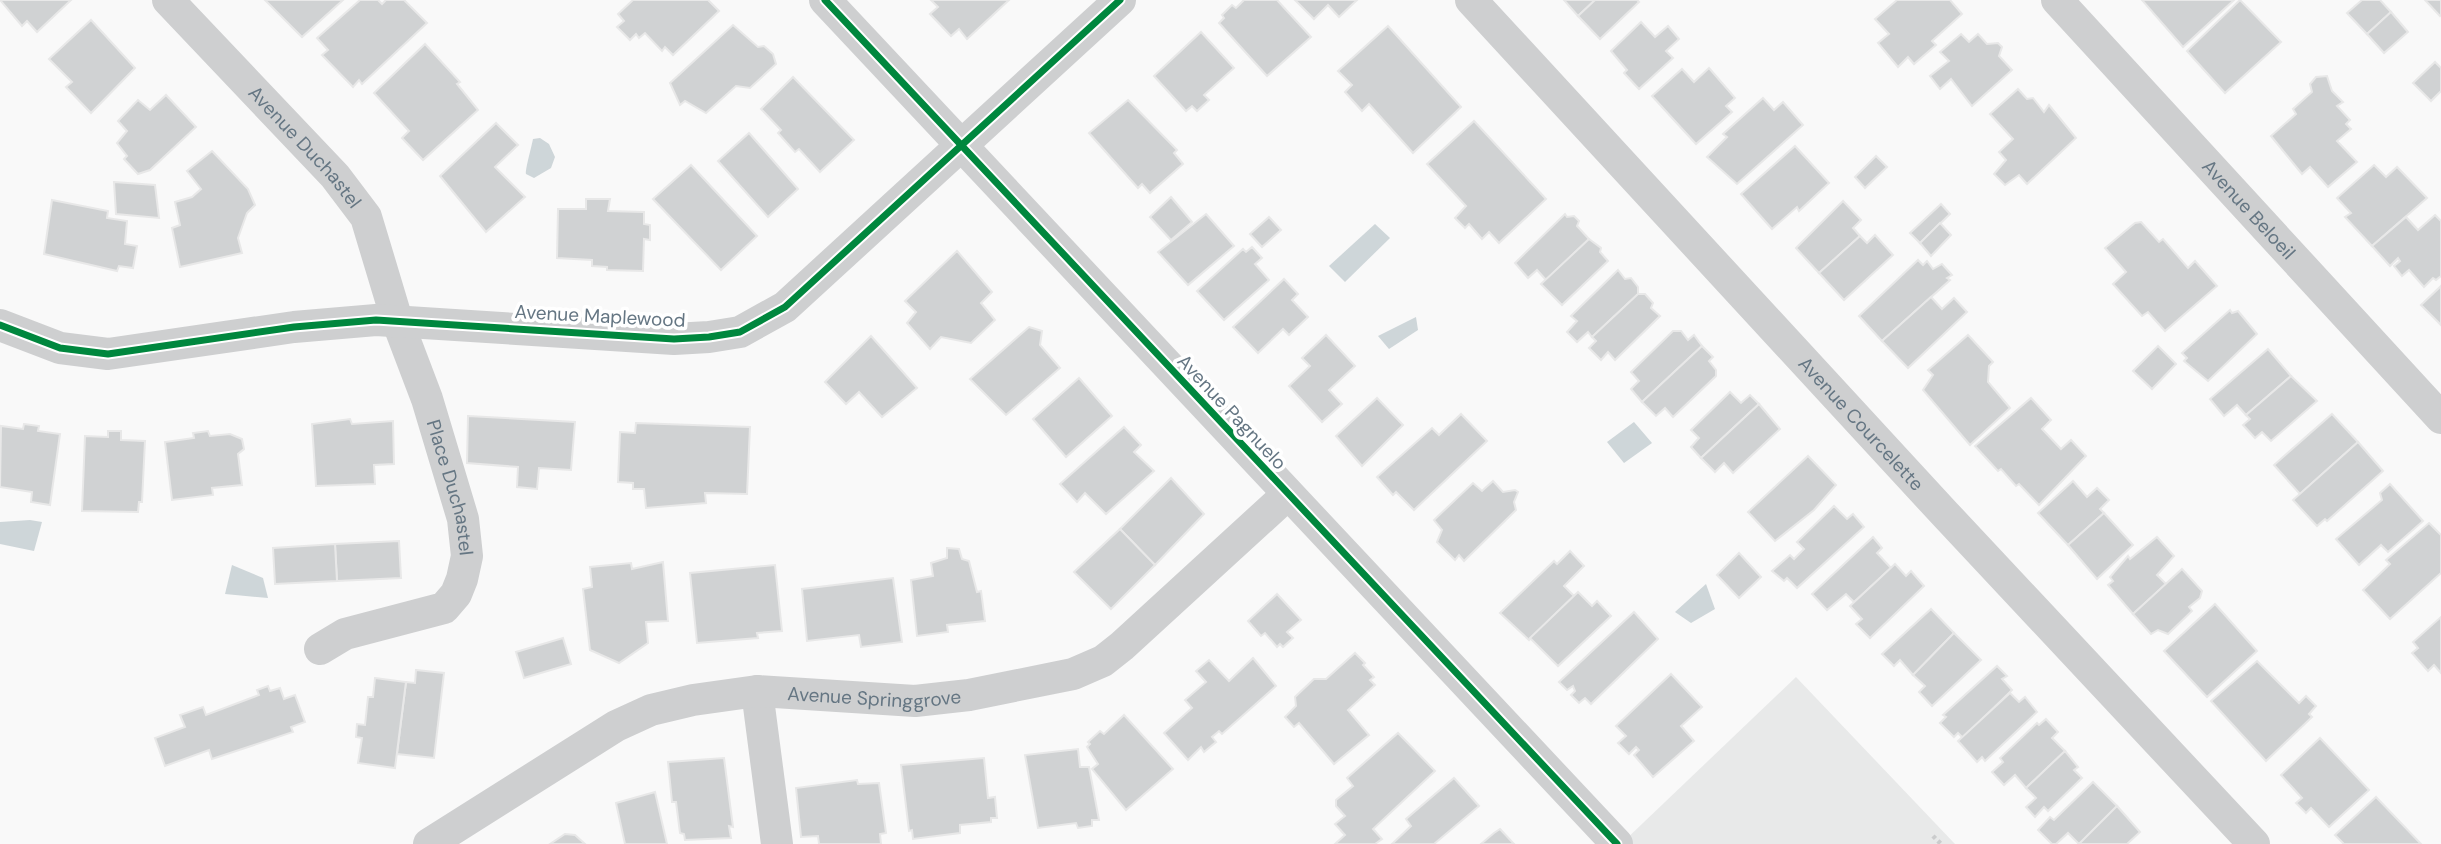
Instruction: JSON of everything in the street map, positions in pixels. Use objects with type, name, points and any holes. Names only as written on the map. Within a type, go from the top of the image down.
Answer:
[{"type":"street","name":"Avenue Duchastel","points":[[168,0],[353,197],[374,237],[397,320]]},
{"type":"street","name":"Avenue Pagnuelo","points":[[825,0],[1617,844]]},
{"type":"street","name":"Avenue Maplewood","points":[[0,325],[60,348],[108,354],[294,327],[397,320],[674,339],[740,332],[785,307],[963,147],[1120,0]]},
{"type":"street","name":"Avenue Courcelette","points":[[1471,0],[2254,844]]},
{"type":"street","name":"Avenue Beloeil","points":[[2057,0],[2441,418]]},
{"type":"street","name":"Place Duchastel","points":[[320,649],[345,634],[444,608],[456,594],[462,579],[467,556],[463,519],[427,399],[397,320]]},
{"type":"street","name":"Avenue Springgrove","points":[[429,844],[617,726],[651,710],[693,700],[757,691],[915,701],[969,695],[1073,674],[1103,661],[1122,646],[1288,494]]},
{"type":"street","points":[[757,691],[777,844]]},
{"type":"path","points":[[1933,836],[1941,844]]},
{"type":"shaded area","points":[[540,138],[549,144],[555,157],[551,168],[534,178],[526,174],[533,139]]},
{"type":"shaded area","points":[[1375,224],[1390,238],[1345,282],[1329,266]]},
{"type":"shaded area","points":[[1416,317],[1418,330],[1389,349],[1378,336]]},
{"type":"shaded area","points":[[1634,422],[1652,443],[1624,463],[1607,442]]},
{"type":"shaded area","points":[[0,522],[42,522],[34,551],[0,544]]},
{"type":"shaded area","points":[[232,565],[263,578],[268,598],[225,594]]},
{"type":"shaded area","points":[[1706,584],[1715,609],[1691,623],[1675,612]]},
{"type":"shaded area","points":[[1796,677],[1955,844],[1621,844]]},
{"type":"building","points":[[0,0],[71,0],[37,32],[27,21],[22,26]]},
{"type":"building","points":[[265,0],[343,0],[302,37]]},
{"type":"building","points":[[360,0],[378,0],[382,4],[386,0],[404,0],[427,23],[362,84],[359,80],[353,87],[322,55],[328,50],[317,38]]},
{"type":"building","points":[[633,0],[708,0],[719,11],[673,55],[665,47],[662,51],[645,33],[639,38],[636,34],[630,40],[617,27],[624,21],[618,14]]},
{"type":"building","points":[[931,0],[1009,0],[967,39],[959,29],[951,36],[930,14],[938,7]]},
{"type":"building","points":[[1244,0],[1277,0],[1311,37],[1267,76],[1219,23],[1224,18],[1222,15],[1232,5],[1236,8]]},
{"type":"building","points":[[1295,0],[1357,0],[1339,17],[1328,5],[1314,19]]},
{"type":"building","points":[[1564,0],[1595,0],[1578,16]]},
{"type":"building","points":[[1595,0],[1639,2],[1600,39],[1578,16]]},
{"type":"building","points":[[1897,0],[1950,0],[1962,14],[1932,41],[1936,45],[1914,64],[1908,57],[1898,67],[1878,43],[1889,34],[1875,19]]},
{"type":"building","points":[[2142,0],[2234,0],[2183,47]]},
{"type":"building","points":[[2240,0],[2281,42],[2225,93],[2187,51]]},
{"type":"building","points":[[2362,0],[2380,0],[2391,12],[2367,34],[2347,13]]},
{"type":"building","points":[[2425,0],[2441,0],[2440,16]]},
{"type":"building","points":[[2391,12],[2408,32],[2384,53],[2367,34]]},
{"type":"building","points":[[91,20],[135,68],[91,113],[66,87],[72,82],[49,59]]},
{"type":"building","points":[[1641,22],[1655,37],[1668,26],[1679,39],[1666,51],[1673,58],[1639,89],[1624,73],[1627,70],[1611,51]]},
{"type":"building","points":[[733,25],[758,47],[764,46],[773,54],[776,64],[750,88],[736,86],[706,113],[685,101],[680,105],[670,83]]},
{"type":"building","points":[[1388,26],[1461,107],[1413,153],[1369,104],[1362,111],[1345,92],[1352,85],[1338,71]]},
{"type":"building","points":[[1201,32],[1234,68],[1204,95],[1209,100],[1197,111],[1192,106],[1186,111],[1154,76]]},
{"type":"building","points":[[1961,34],[1969,42],[1978,34],[1987,44],[1998,43],[2002,47],[1999,56],[2012,70],[1972,106],[1951,79],[1940,89],[1930,76],[1949,61],[1940,52]]},
{"type":"building","points":[[425,44],[460,82],[457,84],[478,110],[423,160],[402,138],[409,131],[374,93]]},
{"type":"building","points":[[2435,62],[2441,68],[2441,91],[2431,101],[2413,83]]},
{"type":"building","points":[[1709,68],[1735,98],[1726,106],[1732,112],[1696,144],[1652,96],[1682,69],[1694,82]]},
{"type":"building","points":[[2327,76],[2332,91],[2343,102],[2337,106],[2350,120],[2346,124],[2351,129],[2337,141],[2357,162],[2328,187],[2310,167],[2302,174],[2271,136],[2296,114],[2293,109],[2312,92],[2310,84],[2316,77]]},
{"type":"building","points":[[793,77],[854,140],[820,172],[799,149],[795,152],[778,133],[781,130],[761,109]]},
{"type":"building","points":[[2018,89],[2027,99],[2033,98],[2044,112],[2049,105],[2076,138],[2027,184],[2019,175],[2005,185],[1994,174],[2006,160],[1999,152],[2013,139],[1990,114]]},
{"type":"building","points":[[166,95],[196,127],[150,170],[138,174],[124,159],[127,156],[117,143],[127,131],[118,121],[138,100],[150,110]]},
{"type":"building","points":[[1763,98],[1774,110],[1783,102],[1803,125],[1737,184],[1707,157],[1727,137],[1723,134]]},
{"type":"building","points":[[1128,100],[1177,150],[1174,153],[1183,164],[1150,193],[1142,184],[1138,188],[1089,133]]},
{"type":"building","points":[[1474,121],[1546,199],[1499,243],[1489,232],[1482,239],[1469,224],[1465,228],[1455,218],[1466,206],[1427,164]]},
{"type":"building","points":[[496,123],[518,145],[495,167],[525,197],[486,232],[440,176]]},
{"type":"building","points":[[749,133],[798,189],[768,217],[718,161]]},
{"type":"building","points":[[1795,146],[1829,183],[1799,211],[1797,207],[1772,229],[1741,194]]},
{"type":"building","points":[[212,151],[248,189],[255,205],[247,213],[238,238],[242,253],[180,267],[172,228],[180,225],[175,202],[192,197],[201,189],[187,171]]},
{"type":"building","points":[[1876,156],[1887,167],[1865,188],[1855,177]]},
{"type":"building","points":[[691,165],[757,236],[721,270],[653,199]]},
{"type":"building","points":[[2374,165],[2386,177],[2397,167],[2427,198],[2372,246],[2345,217],[2351,213],[2337,198]]},
{"type":"building","points":[[114,182],[155,185],[159,218],[116,214]]},
{"type":"building","points":[[1171,197],[1192,222],[1171,240],[1150,217]]},
{"type":"building","points":[[586,199],[610,199],[608,211],[644,212],[644,224],[650,225],[650,240],[644,239],[643,271],[607,270],[607,267],[592,266],[592,260],[557,258],[558,209],[586,209]]},
{"type":"building","points":[[52,200],[108,211],[107,218],[127,221],[125,244],[137,246],[133,268],[119,266],[117,271],[44,254]]},
{"type":"building","points":[[1843,201],[1861,220],[1853,228],[1860,236],[1819,273],[1796,248]]},
{"type":"building","points":[[1941,204],[1950,214],[1920,243],[1910,233]]},
{"type":"building","points":[[1206,214],[1234,246],[1188,285],[1158,252]]},
{"type":"building","points":[[1565,214],[1567,217],[1574,216],[1579,221],[1577,226],[1589,239],[1546,280],[1537,270],[1528,278],[1515,263]]},
{"type":"building","points":[[2435,215],[2441,221],[2441,276],[2436,280],[2433,278],[2424,287],[2409,270],[2402,276],[2394,266],[2400,261],[2398,258],[2390,266],[2372,246],[2406,217],[2418,230]]},
{"type":"building","points":[[1269,217],[1281,230],[1262,247],[1250,234]]},
{"type":"building","points":[[2141,222],[2159,242],[2163,239],[2188,268],[2195,261],[2217,286],[2165,331],[2148,312],[2142,316],[2113,284],[2126,272],[2105,248],[2135,223]]},
{"type":"building","points":[[1940,223],[1951,235],[1931,256],[1920,243]]},
{"type":"building","points":[[1875,235],[1893,255],[1844,300],[1819,273],[1860,236],[1867,243]]},
{"type":"building","points":[[1589,239],[1601,248],[1600,252],[1608,261],[1562,305],[1541,284]]},
{"type":"building","points":[[1252,247],[1262,258],[1255,264],[1269,280],[1224,320],[1197,291],[1243,249],[1246,252]]},
{"type":"building","points":[[957,251],[992,292],[981,303],[995,320],[971,343],[941,337],[930,349],[907,323],[916,312],[905,301]]},
{"type":"building","points":[[1918,260],[1923,265],[1927,261],[1933,269],[1942,264],[1952,275],[1947,278],[1950,280],[1882,341],[1859,316]]},
{"type":"building","points":[[1618,270],[1625,279],[1631,278],[1638,287],[1638,294],[1592,337],[1588,332],[1577,342],[1567,332],[1577,321],[1571,316]]},
{"type":"building","points":[[1284,279],[1298,294],[1292,300],[1308,317],[1289,335],[1283,329],[1258,353],[1233,327]]},
{"type":"building","points":[[2441,286],[2441,325],[2421,305]]},
{"type":"building","points":[[1638,294],[1645,294],[1653,303],[1651,308],[1660,316],[1615,360],[1608,352],[1601,360],[1589,348],[1596,341],[1592,337]]},
{"type":"building","points":[[1931,297],[1942,309],[1954,298],[1967,312],[1908,368],[1882,341]]},
{"type":"building","points":[[2230,310],[2232,313],[2238,311],[2257,334],[2208,381],[2184,361],[2187,358],[2182,353]]},
{"type":"building","points":[[1029,327],[1042,331],[1040,345],[1060,368],[1006,415],[970,379]]},
{"type":"building","points":[[1673,331],[1681,331],[1688,340],[1694,335],[1702,346],[1642,402],[1631,389],[1639,381],[1631,372]]},
{"type":"building","points":[[1326,335],[1355,366],[1329,390],[1342,404],[1322,422],[1289,386],[1310,366],[1302,358]]},
{"type":"building","points":[[1968,335],[1993,362],[1989,366],[1988,382],[2010,408],[1970,445],[1923,390],[1933,375],[1928,370]]},
{"type":"building","points":[[871,336],[917,388],[882,417],[859,392],[846,404],[825,382]]},
{"type":"building","points":[[1702,346],[1713,357],[1709,361],[1716,370],[1716,376],[1673,417],[1665,408],[1656,416],[1642,402]]},
{"type":"building","points":[[2158,346],[2176,364],[2152,389],[2133,371]]},
{"type":"building","points":[[2268,349],[2291,376],[2246,415],[2237,405],[2224,416],[2210,399]]},
{"type":"building","points":[[2291,376],[2317,401],[2271,441],[2262,432],[2255,438],[2243,425],[2250,419],[2246,415]]},
{"type":"building","points":[[1079,378],[1112,416],[1066,457],[1033,419]]},
{"type":"building","points":[[1730,392],[1741,403],[1750,395],[1759,404],[1701,458],[1691,447],[1699,438],[1691,430]]},
{"type":"building","points":[[1377,398],[1403,425],[1362,466],[1336,436]]},
{"type":"building","points":[[2031,398],[2051,420],[2042,429],[2061,449],[2071,440],[2086,456],[2039,505],[2001,469],[1998,471],[1975,446]]},
{"type":"building","points":[[1759,404],[1780,429],[1733,473],[1724,463],[1715,472],[1701,458]]},
{"type":"building","points":[[1461,414],[1487,441],[1414,510],[1396,492],[1393,495],[1377,477],[1432,428],[1439,435]]},
{"type":"building","points":[[2332,414],[2358,442],[2300,494],[2274,465]]},
{"type":"building","points":[[468,416],[575,422],[571,470],[539,468],[537,489],[517,487],[518,467],[467,463]]},
{"type":"building","points":[[350,419],[352,424],[393,421],[394,464],[374,465],[375,484],[316,486],[312,424]]},
{"type":"building","points":[[636,423],[750,427],[747,494],[705,493],[706,503],[646,508],[644,489],[633,489],[633,483],[618,482],[620,432],[635,433]]},
{"type":"building","points":[[24,424],[39,426],[38,431],[60,434],[50,505],[31,502],[32,492],[0,487],[1,426],[23,429]]},
{"type":"building","points":[[1124,427],[1141,445],[1134,452],[1154,471],[1106,514],[1085,493],[1077,502],[1060,484]]},
{"type":"building","points":[[108,431],[121,431],[121,440],[145,441],[142,502],[139,502],[138,512],[82,511],[85,436],[108,437]]},
{"type":"building","points":[[208,431],[210,436],[230,434],[242,439],[244,449],[238,454],[242,485],[212,488],[213,495],[172,500],[165,442],[194,438],[193,433]]},
{"type":"building","points":[[2358,442],[2383,471],[2327,521],[2325,519],[2317,526],[2293,500]]},
{"type":"building","points":[[1808,456],[1836,485],[1814,510],[1775,541],[1748,512]]},
{"type":"building","points":[[1171,478],[1204,514],[1155,565],[1120,529]]},
{"type":"building","points":[[1493,481],[1503,492],[1518,492],[1514,502],[1516,510],[1464,561],[1459,555],[1455,560],[1437,542],[1442,530],[1434,520],[1473,483],[1482,491]]},
{"type":"building","points":[[2073,481],[2087,497],[2097,488],[2109,500],[2100,509],[2104,513],[2068,545],[2038,513]]},
{"type":"building","points":[[2390,484],[2423,521],[2388,552],[2381,545],[2359,565],[2336,539],[2382,500],[2380,493]]},
{"type":"building","points":[[1834,506],[1847,519],[1853,514],[1864,527],[1797,588],[1787,578],[1784,581],[1772,571],[1790,555],[1794,559],[1804,549],[1797,542]]},
{"type":"building","points":[[2104,513],[2133,545],[2097,579],[2068,545]]},
{"type":"building","points":[[2429,523],[2441,535],[2441,573],[2390,619],[2363,590],[2390,564],[2386,560]]},
{"type":"building","points":[[1120,529],[1155,565],[1111,609],[1074,572]]},
{"type":"building","points":[[1873,537],[1882,548],[1877,553],[1891,568],[1854,602],[1846,594],[1827,610],[1812,594]]},
{"type":"building","points":[[2157,537],[2174,556],[2157,575],[2166,584],[2133,614],[2108,585],[2113,581],[2110,577],[2128,556],[2130,559]]},
{"type":"building","points":[[399,541],[401,578],[337,581],[335,544]]},
{"type":"building","points":[[335,544],[337,581],[275,584],[273,548]]},
{"type":"building","points":[[947,548],[959,549],[962,559],[969,561],[977,592],[981,591],[985,621],[947,625],[948,632],[917,636],[911,580],[933,576],[931,563],[947,558]]},
{"type":"building","points":[[1570,551],[1584,566],[1564,586],[1574,596],[1529,640],[1500,613],[1554,561],[1557,564]]},
{"type":"building","points":[[1739,553],[1761,577],[1739,598],[1717,575]]},
{"type":"building","points":[[663,562],[668,621],[646,622],[648,643],[619,663],[590,650],[583,589],[592,587],[590,567],[631,563],[632,569]]},
{"type":"building","points":[[1895,564],[1906,576],[1911,571],[1924,586],[1870,638],[1856,624],[1862,619],[1850,606]]},
{"type":"building","points":[[775,565],[782,631],[757,633],[758,638],[697,643],[690,573]]},
{"type":"building","points":[[2182,569],[2202,591],[2200,598],[2189,607],[2192,611],[2168,634],[2158,630],[2151,634],[2133,614]]},
{"type":"building","points":[[893,578],[902,642],[861,647],[859,635],[807,641],[802,589]]},
{"type":"building","points":[[1578,592],[1592,606],[1597,601],[1611,616],[1558,666],[1530,638]]},
{"type":"building","points":[[1277,594],[1301,620],[1287,632],[1293,638],[1283,647],[1280,644],[1277,647],[1265,633],[1261,636],[1248,621]]},
{"type":"building","points":[[2215,604],[2257,651],[2207,697],[2164,651]]},
{"type":"building","points":[[1931,609],[1954,633],[1913,675],[1900,660],[1894,666],[1882,654]]},
{"type":"building","points":[[1634,612],[1658,639],[1591,704],[1585,698],[1579,703],[1571,695],[1575,691],[1573,686],[1567,690],[1559,682]]},
{"type":"building","points":[[2441,617],[2441,673],[2434,665],[2428,671],[2412,653],[2418,648],[2413,642]]},
{"type":"building","points":[[1954,633],[1981,660],[1932,706],[1919,692],[1925,686],[1913,675]]},
{"type":"building","points":[[563,638],[571,664],[524,678],[516,652]]},
{"type":"building","points":[[1355,653],[1374,677],[1370,680],[1375,685],[1348,710],[1369,735],[1334,764],[1299,723],[1294,727],[1285,717],[1296,706],[1295,697],[1314,679],[1326,679]]},
{"type":"building","points":[[1253,658],[1276,686],[1222,734],[1219,731],[1212,737],[1216,742],[1204,752],[1201,747],[1188,760],[1164,733],[1192,708],[1185,700],[1206,682],[1196,671],[1209,660],[1229,681]]},
{"type":"building","points":[[2257,661],[2299,703],[2306,696],[2316,706],[2309,714],[2312,717],[2266,761],[2211,701]]},
{"type":"building","points":[[1997,666],[2007,676],[2002,679],[2012,690],[1963,738],[1958,733],[1954,737],[1940,723],[1946,717],[1943,715]]},
{"type":"building","points":[[416,670],[444,673],[434,758],[397,754],[406,682],[415,683]]},
{"type":"building","points":[[1671,674],[1702,707],[1681,726],[1694,741],[1653,777],[1634,755],[1639,750],[1636,747],[1629,754],[1618,743],[1626,736],[1616,726]]},
{"type":"building","points":[[375,678],[406,682],[395,768],[358,763],[362,738],[356,737],[357,724],[365,725],[368,697],[373,697]]},
{"type":"building","points":[[268,686],[270,691],[280,688],[284,699],[295,695],[305,722],[291,727],[293,732],[212,759],[209,750],[165,766],[155,738],[185,727],[180,715],[203,707],[206,715],[259,695],[257,690]]},
{"type":"building","points":[[2010,693],[2019,702],[2025,697],[2037,712],[1985,761],[1982,757],[1977,762],[1958,741]]},
{"type":"building","points":[[1124,715],[1173,769],[1126,810],[1092,769],[1098,764],[1087,747],[1090,744],[1088,742],[1100,731],[1104,734]]},
{"type":"building","points":[[2046,719],[2058,732],[2052,738],[2065,751],[2026,788],[2015,775],[2004,785],[1992,772],[2003,762],[2000,758],[2037,723],[2039,725]]},
{"type":"building","points":[[1398,733],[1435,771],[1373,829],[1382,839],[1375,844],[1335,844],[1345,835],[1335,824],[1345,816],[1336,806],[1336,800],[1353,786],[1347,778]]},
{"type":"building","points":[[2320,738],[2369,790],[2329,827],[2311,808],[2306,813],[2296,803],[2302,798],[2281,775]]},
{"type":"building","points":[[1078,749],[1080,767],[1089,767],[1099,820],[1092,820],[1092,826],[1078,828],[1076,823],[1038,828],[1025,755]]},
{"type":"building","points":[[2065,751],[2078,767],[2074,770],[2082,778],[2048,811],[2044,807],[2035,817],[2026,807],[2036,798],[2026,788]]},
{"type":"building","points":[[724,758],[733,827],[729,826],[731,838],[685,840],[684,834],[680,833],[676,802],[672,802],[668,762]]},
{"type":"building","points":[[984,758],[988,798],[995,797],[997,818],[991,818],[991,822],[960,825],[960,833],[913,839],[912,830],[909,831],[901,765]]},
{"type":"building","points":[[1454,778],[1479,806],[1434,844],[1392,844],[1411,826],[1406,819]]},
{"type":"building","points":[[857,780],[858,784],[879,783],[886,833],[880,834],[881,844],[819,844],[818,836],[801,837],[796,788]]},
{"type":"building","points":[[2093,782],[2117,806],[2079,844],[2068,833],[2056,844],[2052,844],[2038,830],[2050,817],[2054,820]]},
{"type":"building","points":[[655,792],[667,844],[625,844],[616,803]]},
{"type":"building","points":[[2376,797],[2421,844],[2344,844],[2335,835]]},
{"type":"building","points":[[2117,806],[2140,832],[2127,844],[2079,844]]},
{"type":"building","points":[[1500,829],[1514,844],[1481,844],[1494,833]]},
{"type":"building","points":[[565,834],[575,835],[585,844],[550,844]]},
{"type":"cycle path","points":[[825,0],[1617,844]]},
{"type":"cycle path","points":[[0,325],[60,348],[108,354],[294,327],[376,320],[674,339],[740,332],[785,307],[1120,0]]}]
